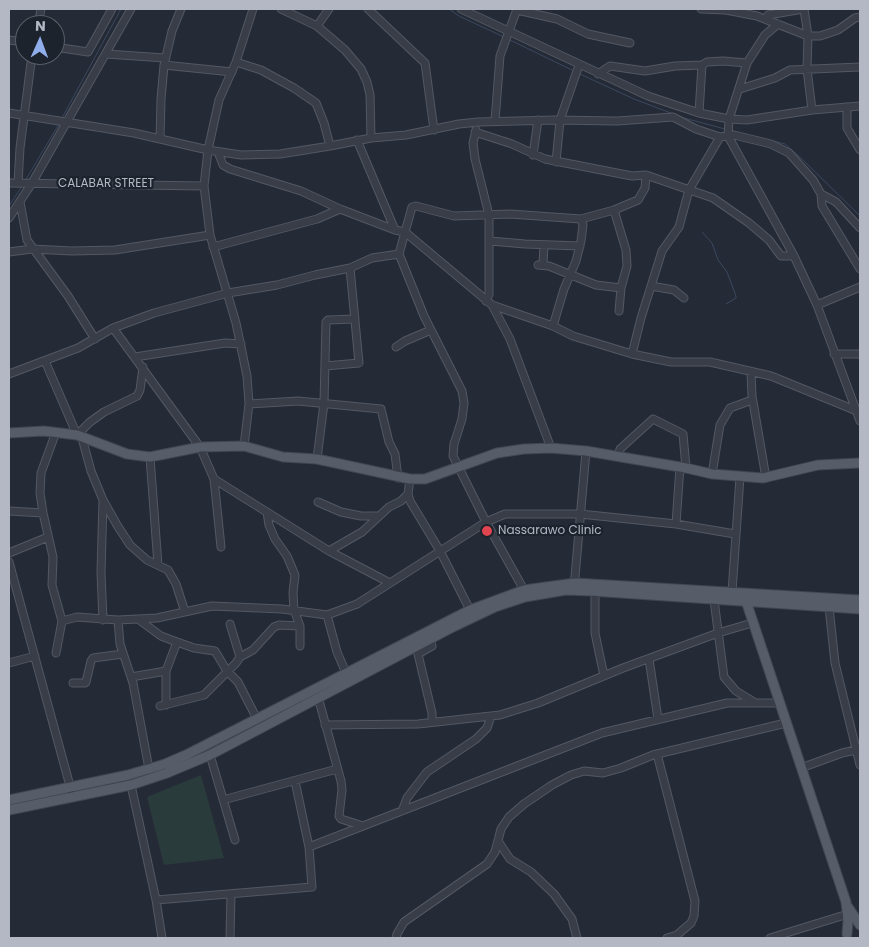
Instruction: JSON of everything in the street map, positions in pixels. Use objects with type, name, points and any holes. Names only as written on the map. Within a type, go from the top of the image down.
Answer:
[{"type":"main road","points":[[9,432],[44,431],[79,436],[127,454],[150,457],[200,447],[244,446],[283,457],[317,459],[398,478],[410,479],[425,479],[497,453],[551,448],[586,451],[683,467],[712,474],[740,477],[766,478],[818,465],[860,463]]},
{"type":"main road","points":[[9,810],[131,785],[167,773],[210,755],[474,617],[510,602],[544,593],[574,587],[595,591],[714,600],[745,597],[860,600]]},
{"type":"main road","points":[[9,800],[128,775],[149,769],[202,748],[470,610],[524,590],[574,587],[732,592],[767,603],[860,609]]},
{"type":"main road","points":[[745,597],[846,902],[848,914],[845,937]]},
{"type":"main road","points":[[752,621],[756,610],[767,603]]},
{"type":"main road","points":[[845,937],[860,926],[846,902]]},
{"type":"street","points":[[65,49],[88,52],[112,9]]},
{"type":"street","points":[[9,218],[131,9]]},
{"type":"street","points":[[160,139],[161,99],[165,61],[172,31],[181,9]]},
{"type":"street","points":[[244,446],[248,404],[247,376],[228,293],[210,235],[204,186],[208,150],[219,100],[236,62],[253,9]]},
{"type":"street","points":[[281,9],[317,26],[345,50],[361,69],[370,95],[370,138]]},
{"type":"street","points":[[317,26],[329,9]]},
{"type":"street","points":[[368,9],[425,62],[434,130]]},
{"type":"street","points":[[461,9],[509,32],[577,70],[598,74],[648,96],[699,113],[729,119],[747,120],[812,110],[860,106]]},
{"type":"street","points":[[701,9],[726,9],[768,14],[803,9],[808,36],[807,69],[812,110]]},
{"type":"street","points":[[496,121],[500,56],[517,10],[557,19],[588,34],[630,43]]},
{"type":"street","points":[[768,14],[778,24],[808,36],[820,36],[838,30],[855,18],[860,17]]},
{"type":"street","points":[[632,354],[662,251],[679,227],[689,190],[725,136],[747,63],[765,35],[778,24]]},
{"type":"street","points":[[106,54],[232,72]]},
{"type":"street","points":[[236,62],[261,70],[294,88],[316,103],[330,146]]},
{"type":"street","points":[[598,74],[610,66],[645,71],[676,66],[702,66],[707,62],[747,63]]},
{"type":"street","points":[[18,183],[31,65]]},
{"type":"street","points":[[699,113],[702,66]]},
{"type":"street","points":[[740,89],[774,78],[790,70],[860,67]]},
{"type":"street","points":[[556,162],[560,120],[577,70]]},
{"type":"street","points":[[847,107],[848,128],[860,150]]},
{"type":"street","points":[[9,113],[53,119],[241,155],[280,154],[357,140],[406,135],[478,122],[538,120],[616,122],[673,117],[696,129],[725,136],[734,135],[771,144],[789,153],[813,180],[821,194],[822,206],[860,269]]},
{"type":"street","points":[[533,155],[538,120]]},
{"type":"street","points":[[478,122],[473,143],[475,159],[490,215],[489,303]]},
{"type":"street","points":[[475,132],[512,144],[533,155],[556,162],[632,176],[646,175],[713,198],[724,204],[769,240],[781,256],[794,256]]},
{"type":"street","points":[[725,136],[794,256],[817,305],[834,354],[858,411],[860,421]]},
{"type":"street","points":[[357,140],[395,230]]},
{"type":"street","points":[[218,152],[223,165],[230,169],[300,191],[340,209],[405,232],[489,303],[510,339],[551,448]]},
{"type":"street","points":[[524,590],[486,522],[453,456],[454,444],[462,419],[464,404],[462,392],[424,316],[399,254],[405,232],[414,206],[454,216],[510,214],[581,219],[614,210],[638,200],[645,188],[646,175]]},
{"type":"street","name":"CALABAR STREET","points":[[9,183],[204,186]]},
{"type":"street","points":[[821,194],[836,202],[860,228]]},
{"type":"street","points":[[20,202],[27,240],[68,296],[96,339]]},
{"type":"street","points":[[213,247],[317,219],[340,209]]},
{"type":"street","points":[[614,210],[626,250],[627,266],[621,288],[619,311]]},
{"type":"street","points":[[554,326],[580,246],[583,224],[581,219]]},
{"type":"street","points":[[9,252],[32,249],[72,251],[115,250],[210,235]]},
{"type":"street","points":[[490,241],[580,246]]},
{"type":"street","points":[[544,245],[541,265],[596,285],[621,288]]},
{"type":"street","points":[[9,374],[78,348],[113,328],[162,310],[228,293],[277,285],[350,268],[372,258],[399,254]]},
{"type":"street","points":[[325,366],[359,363],[350,268]]},
{"type":"street","points":[[652,286],[674,290],[684,298]]},
{"type":"street","points":[[817,305],[860,287]]},
{"type":"street","points":[[489,303],[554,326],[573,336],[632,354],[671,362],[710,362],[771,376],[858,411]]},
{"type":"street","points":[[317,459],[324,403],[326,322],[328,320],[355,319]]},
{"type":"street","points":[[113,328],[200,447],[214,479],[221,547]]},
{"type":"street","points":[[396,347],[431,330]]},
{"type":"street","points":[[135,356],[224,344],[241,344]]},
{"type":"street","points":[[834,354],[860,354]]},
{"type":"street","points":[[45,361],[79,436],[103,500],[130,545],[147,560],[168,570],[176,584],[185,612]]},
{"type":"street","points":[[79,436],[90,422],[97,417],[137,396],[140,390],[143,367]]},
{"type":"street","points":[[751,372],[752,400],[766,478]]},
{"type":"street","points":[[712,474],[720,425],[730,408],[752,400]]},
{"type":"street","points":[[248,404],[298,401],[382,409],[389,442],[395,454],[398,478]]},
{"type":"street","points":[[618,457],[620,449],[653,419],[683,434],[683,467],[676,524]]},
{"type":"street","points":[[56,432],[41,473],[40,493],[52,556],[52,585],[62,621],[56,653]]},
{"type":"street","points":[[574,587],[586,451]]},
{"type":"street","points":[[150,457],[158,565]]},
{"type":"street","points":[[732,592],[740,477]]},
{"type":"street","points":[[214,479],[329,551],[390,583]]},
{"type":"street","points":[[410,479],[408,494],[410,500],[440,551],[470,610]]},
{"type":"street","points":[[329,551],[362,532],[378,516],[408,494]]},
{"type":"street","points":[[103,500],[101,573],[103,620]]},
{"type":"street","points":[[318,502],[341,512],[361,516],[378,516]]},
{"type":"street","points":[[9,511],[43,512]]},
{"type":"street","points":[[267,512],[269,525],[288,556],[295,575],[294,610],[300,626],[300,646]]},
{"type":"street","points":[[62,621],[77,617],[103,620],[157,618],[212,606],[294,610],[327,615],[357,604],[486,522],[505,514],[580,514],[676,524],[735,534]]},
{"type":"street","points":[[9,553],[48,537]]},
{"type":"street","points":[[9,562],[73,797]]},
{"type":"street","points":[[595,591],[595,634],[604,676]]},
{"type":"street","points":[[714,600],[724,677],[736,691],[754,702]]},
{"type":"street","points":[[829,607],[835,663],[859,750],[860,765]]},
{"type":"street","points":[[327,615],[336,652],[346,673]]},
{"type":"street","points":[[138,619],[162,636],[194,648],[215,652],[238,682],[257,719]]},
{"type":"street","points":[[118,620],[120,644],[130,677],[149,769]]},
{"type":"street","points":[[325,725],[418,724],[510,713],[752,621]]},
{"type":"street","points":[[230,624],[240,657]]},
{"type":"street","points":[[177,642],[166,670],[163,706],[204,696],[236,664],[240,657],[253,650],[274,627],[279,625],[300,626]]},
{"type":"street","points":[[430,639],[432,646],[418,654],[432,713],[432,722]]},
{"type":"street","points":[[74,683],[86,682],[93,658],[123,654]]},
{"type":"street","points":[[9,664],[35,656]]},
{"type":"street","points":[[649,659],[658,719]]},
{"type":"street","points":[[130,677],[166,670]]},
{"type":"street","points":[[318,697],[342,790],[339,816],[341,819],[363,826]]},
{"type":"street","points":[[309,847],[602,733],[727,703],[779,702]]},
{"type":"street","points":[[402,811],[411,792],[427,772],[476,739],[487,728],[491,716]]},
{"type":"street","points":[[396,938],[404,922],[487,864],[495,852],[501,829],[509,817],[524,804],[571,774],[584,771],[603,773],[657,754],[786,723]]},
{"type":"street","points":[[801,768],[824,759],[859,750]]},
{"type":"street","points":[[657,754],[695,901],[694,916],[691,923],[677,935],[668,938]]},
{"type":"street","points":[[210,755],[236,840]]},
{"type":"street","points":[[223,800],[338,769]]},
{"type":"street","points":[[156,900],[312,887],[309,847],[295,780]]},
{"type":"street","points":[[131,785],[156,900],[162,938]]},
{"type":"street","points":[[498,841],[510,859],[531,872],[554,894],[572,919],[578,938]]},
{"type":"street","points":[[230,938],[231,894]]},
{"type":"street","points":[[770,938],[848,914]]},
{"type":"shaded area","points":[[201,775],[224,858],[164,865],[147,797]]},
{"type":"waterway","points":[[62,118],[121,9]]},
{"type":"waterway","points":[[449,9],[459,16],[504,37]]},
{"type":"waterway","points":[[508,39],[574,71]]},
{"type":"waterway","points":[[580,74],[634,99],[684,118],[725,129]]},
{"type":"waterway","points":[[25,181],[59,124]]},
{"type":"waterway","points":[[739,133],[769,140]]},
{"type":"waterway","points":[[773,141],[785,144],[860,216]]},
{"type":"waterway","points":[[9,206],[22,186]]},
{"type":"waterway","points":[[702,232],[712,243],[718,260],[727,272],[736,296],[736,298],[726,304]]},
{"type":"place","name":"Nassarawo Clinic","points":[[487,531]]}]
